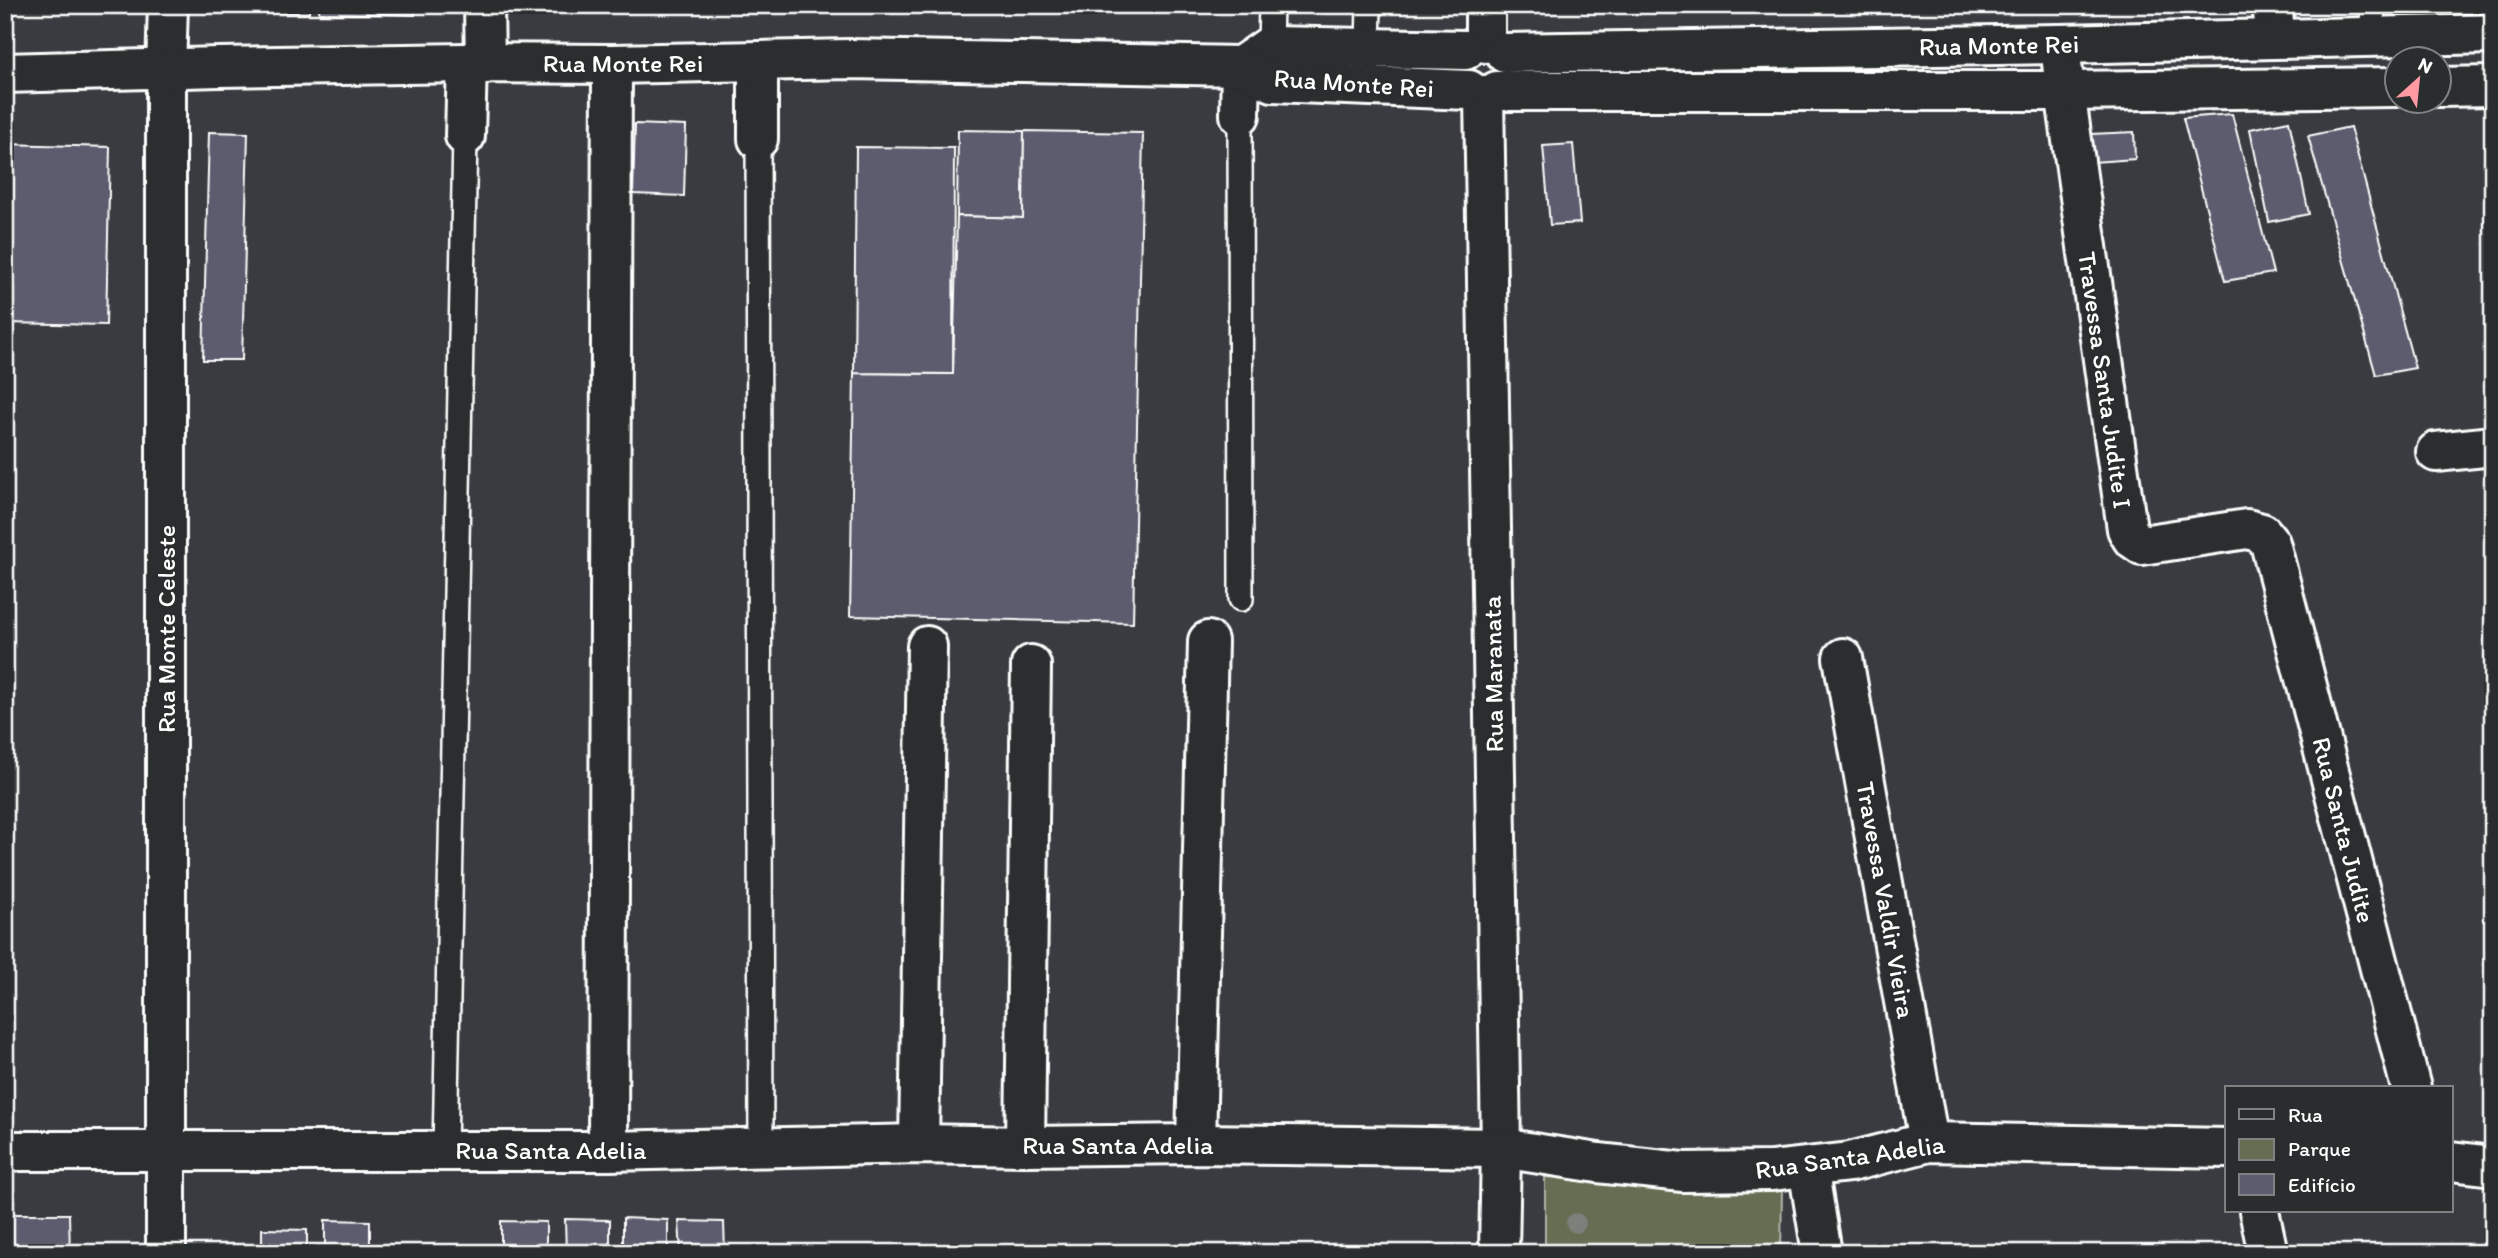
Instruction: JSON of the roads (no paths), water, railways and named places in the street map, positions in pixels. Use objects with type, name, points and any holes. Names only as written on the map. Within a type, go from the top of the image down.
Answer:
[{"type":"street","name":"Rua Monte Celeste","points":[[166,1253],[168,5]]},
{"type":"street","points":[[465,136],[484,5]]},
{"type":"street","points":[[1483,92],[1506,85],[1510,74],[1510,63],[1485,48],[1485,5]]},
{"type":"street","name":"Rua Monte Rei","points":[[5,73],[219,67],[1255,56],[1368,48],[2060,44],[2274,22],[2372,21],[2493,34]]},
{"type":"street","name":"Travessa Santa Judite I","points":[[2060,44],[2127,529],[2132,538],[2142,545],[2230,530],[2247,529],[2262,533],[2270,543],[2278,572]]},
{"type":"street","name":"Rua Monte Rei","points":[[1255,56],[1273,82],[1483,92],[2065,92],[2382,87]]},
{"type":"street","points":[[1240,115],[1255,56]]},
{"type":"street","points":[[758,62],[758,139]]},
{"type":"street","points":[[608,1151],[612,64]]},
{"type":"street","points":[[2452,87],[2493,86]]},
{"type":"street","name":"Rua Maranata","points":[[1483,92],[1501,1148],[1499,1253]]},
{"type":"street","points":[[2437,452],[2493,446]]},
{"type":"street","name":"Rua Santa Judite","points":[[2278,572],[2410,1086]]},
{"type":"street","points":[[1196,1144],[1208,641]]},
{"type":"street","points":[[919,1144],[927,646]]},
{"type":"street","name":"Travessa Valdir Vieira","points":[[1843,658],[1928,1142]]},
{"type":"street","points":[[1025,1146],[1031,665]]},
{"type":"street","name":"Rua Santa Adelia","points":[[5,1151],[608,1151],[919,1144],[1196,1144],[1501,1148],[1598,1163],[1683,1172],[1772,1171],[1850,1163],[1928,1142],[2225,1149]]},
{"type":"street","points":[[2452,1161],[2493,1166]]},
{"type":"street","points":[[1808,1167],[1822,1253]]},
{"type":"street","points":[[2259,1212],[2268,1253]]},
{"type":"lane","points":[[1255,56],[1271,5]]},
{"type":"lane","points":[[1368,48],[1369,5]]},
{"type":"lane","points":[[1240,115],[1241,598]]},
{"type":"lane","points":[[445,1151],[465,136]]},
{"type":"lane","points":[[758,139],[761,1147]]}]
